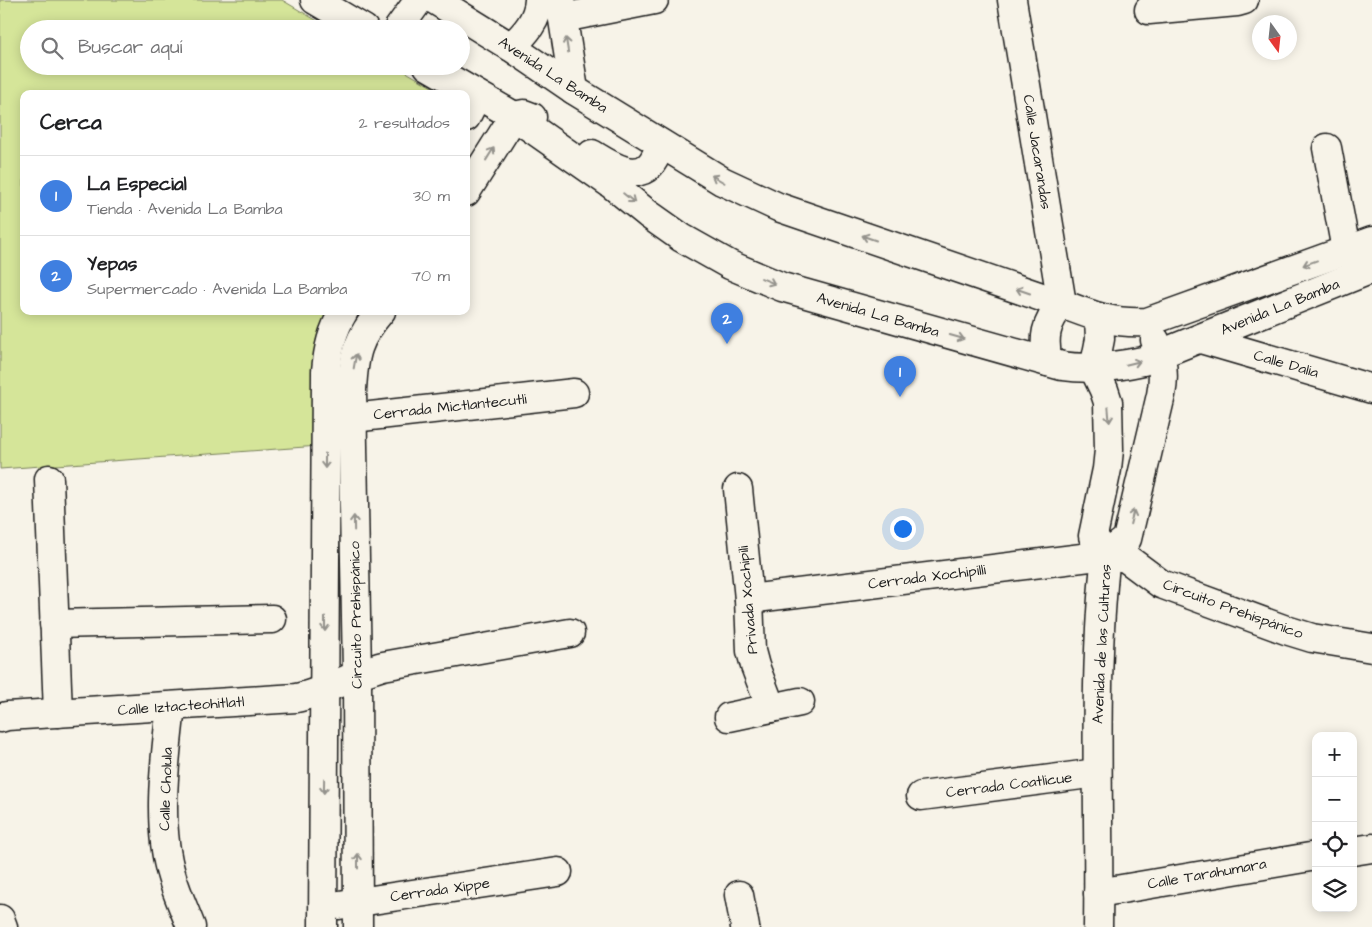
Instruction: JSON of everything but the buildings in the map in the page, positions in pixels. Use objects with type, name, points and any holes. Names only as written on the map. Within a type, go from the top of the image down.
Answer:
[{"type":"street","points":[[315,0],[349,20]]},
{"type":"street","points":[[405,20],[419,0]]},
{"type":"street","name":"Avenida La Bamba","points":[[435,0],[467,20]]},
{"type":"street","points":[[511,47],[530,27],[539,0]]},
{"type":"street","points":[[574,90],[562,9],[654,0]]},
{"type":"street","name":"Calle Jacarandas","points":[[1012,0],[1062,304]]},
{"type":"street","points":[[1149,10],[1244,0]]},
{"type":"street","name":"Avenida La Bamba","points":[[470,22],[574,90],[722,181],[778,207],[1099,318],[1129,323],[1147,322],[1372,240]]},
{"type":"street","name":"Avenida La Bamba","points":[[438,75],[454,90]]},
{"type":"street","name":"Avenida La Bamba","points":[[472,106],[514,116],[611,184],[682,238],[730,265],[782,287],[1048,362],[1079,369],[1121,366],[1162,355],[1372,269]]},
{"type":"street","points":[[470,186],[514,116],[520,114],[529,116],[614,168],[627,171],[644,169],[650,165],[661,144]]},
{"type":"street","points":[[1327,148],[1346,250]]},
{"type":"street","points":[[1048,362],[1045,348],[1046,334],[1053,315],[1062,304]]},
{"type":"street","name":"Circuito Prehispánico","points":[[342,315],[332,334],[326,371],[339,419],[357,674],[358,914]]},
{"type":"street","name":"Circuito Prehispánico","points":[[323,917],[325,689],[339,419],[361,338],[378,315]]},
{"type":"street","points":[[1094,369],[1100,339],[1099,318]]},
{"type":"street","points":[[1106,555],[1126,539],[1163,385],[1162,355],[1147,322]]},
{"type":"street","name":"Calle Dalia","points":[[1201,339],[1372,389]]},
{"type":"street","name":"Avenida de las Culturas","points":[[1094,369],[1108,402],[1110,430],[1107,469],[1093,536],[1106,555],[1100,601],[1097,773],[1098,927]]},
{"type":"street","name":"Cerrada Mictlantecutli","points":[[339,419],[574,393]]},
{"type":"street","points":[[48,479],[58,713]]},
{"type":"street","name":"Privada Xochipili","points":[[738,488],[749,598],[751,651],[771,708]]},
{"type":"street","name":"Circuito Prehispánico","points":[[1106,555],[1126,558],[1161,584],[1286,630],[1312,638],[1372,648]]},
{"type":"street","name":"Cerrada Xochipilli","points":[[749,598],[1106,555]]},
{"type":"street","points":[[54,624],[272,619]]},
{"type":"street","name":"Calle Iztacteohitlatl","points":[[0,718],[296,698],[325,689],[357,674],[402,662],[570,633]]},
{"type":"street","points":[[730,717],[800,702]]},
{"type":"street","name":"Calle Cholula","points":[[171,707],[164,807],[165,840],[172,878],[191,927]]},
{"type":"street","name":"Cerrada Coatlicue","points":[[921,796],[1097,773]]},
{"type":"street","points":[[1357,850],[1372,848]]},
{"type":"street","name":"Calle Tarahumara","points":[[1098,893],[1312,857]]},
{"type":"street","name":"Cerrada Xippe","points":[[323,917],[358,914],[558,872]]},
{"type":"street","points":[[739,895],[746,927]]},
{"type":"street","points":[[0,919],[3,927]]},
{"type":"green space","points":[[0,0],[282,0],[316,20],[20,20],[20,75],[411,75],[437,90],[20,90],[20,315],[328,315],[323,321],[316,351],[319,446],[0,469]]},
{"type":"place","name":"Yepas","points":[[727,344]]},
{"type":"place","name":"La Especial","points":[[900,397]]}]
